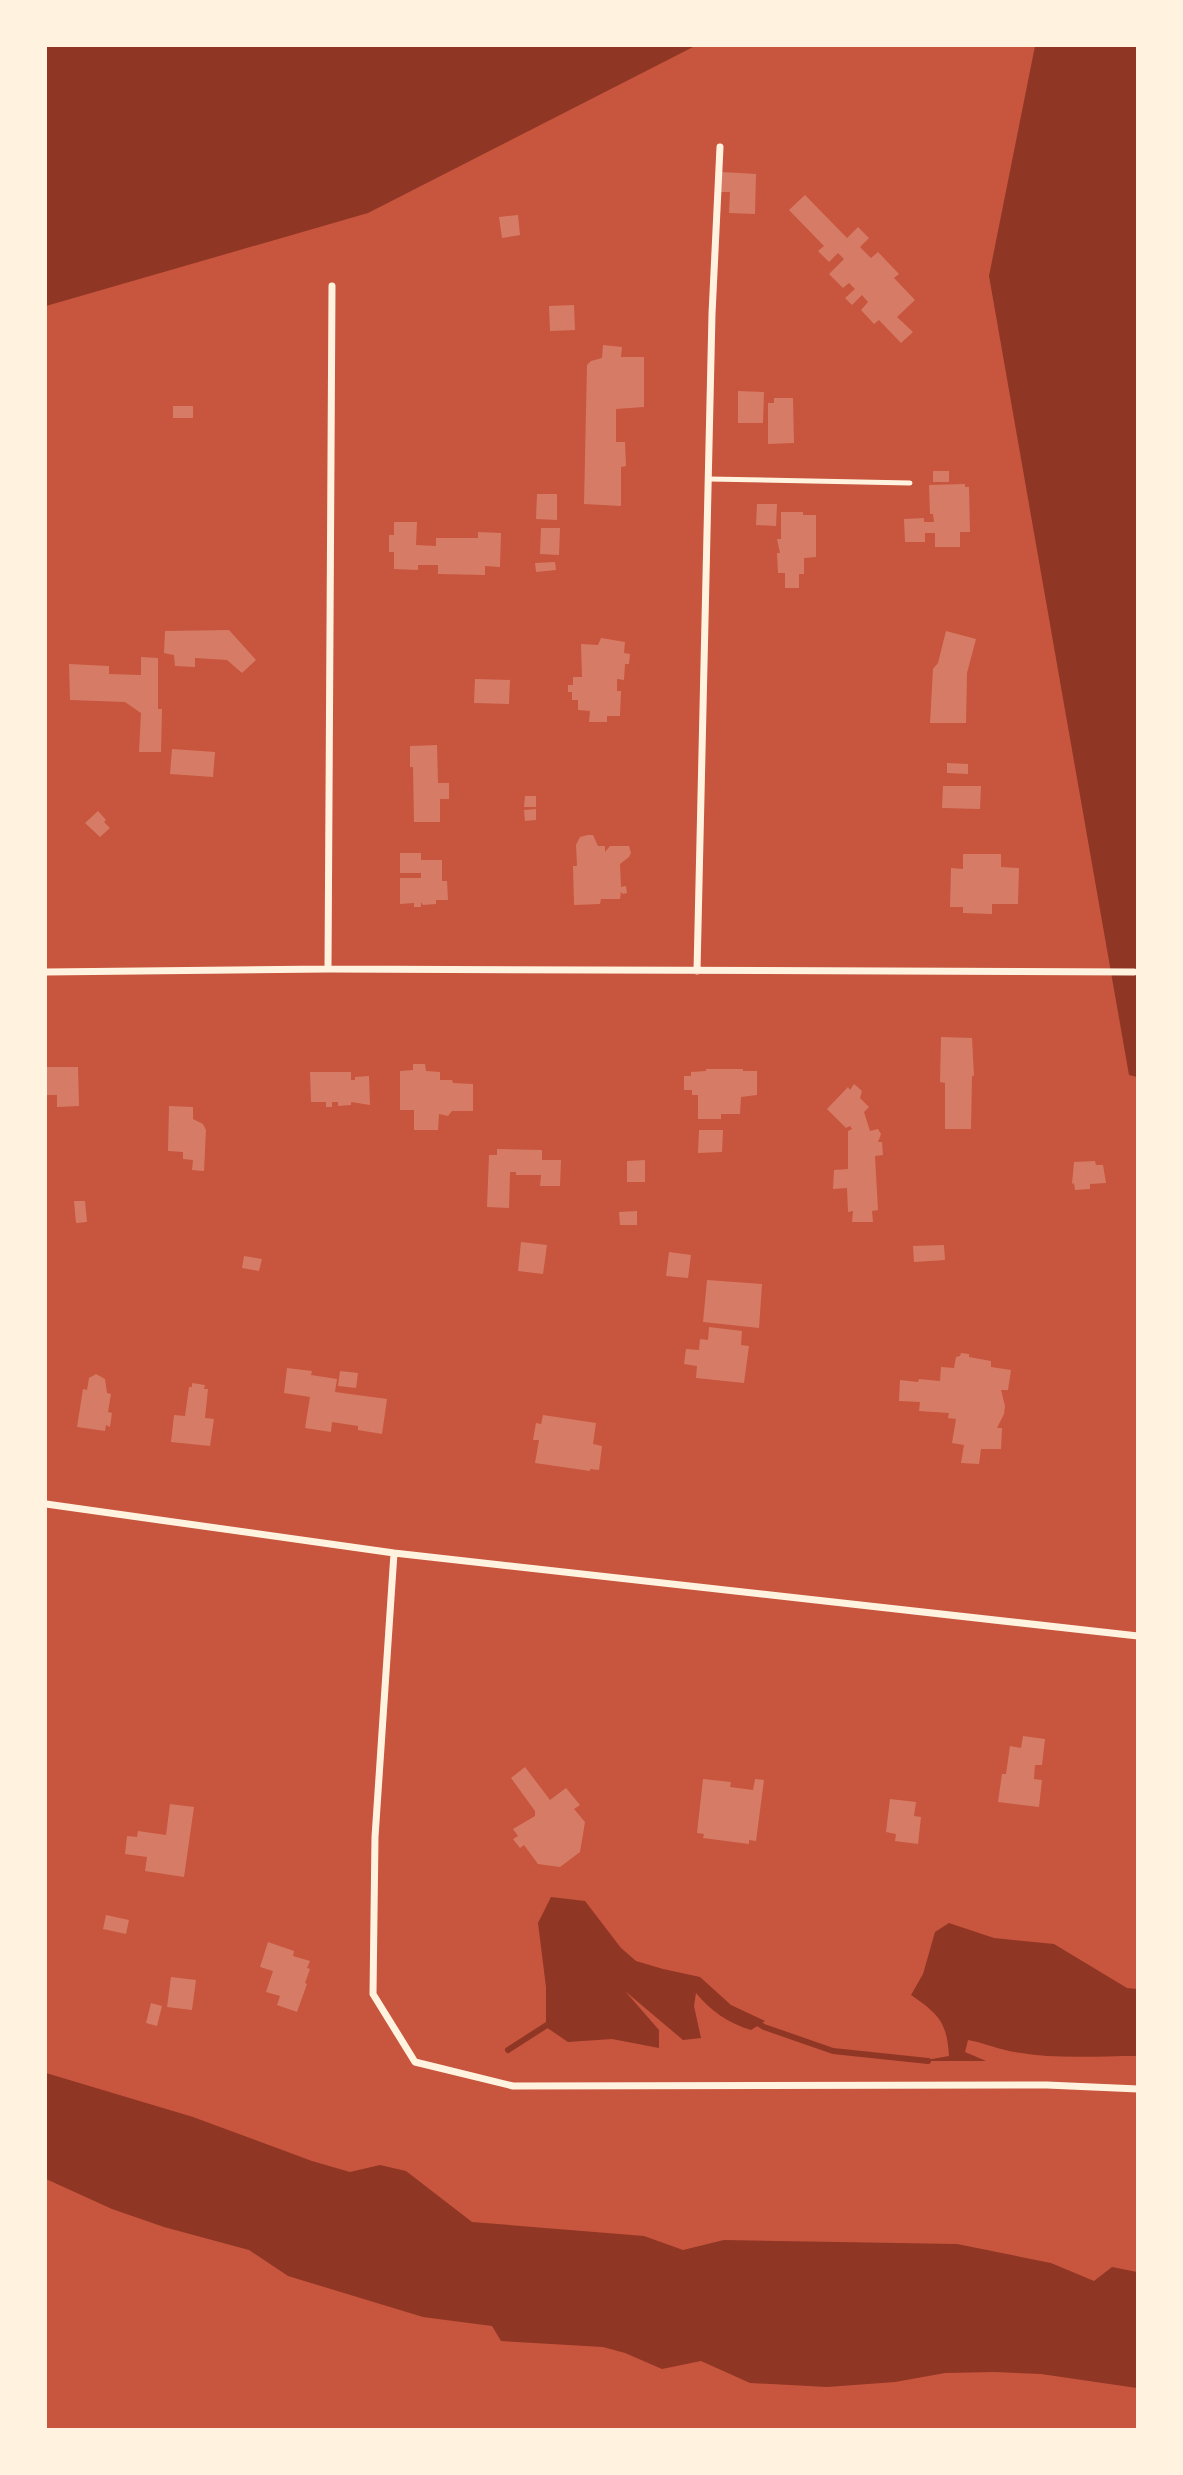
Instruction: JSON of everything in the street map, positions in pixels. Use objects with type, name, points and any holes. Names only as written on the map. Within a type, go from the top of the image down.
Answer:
[{"type":"street","points":[[698,971],[712,302],[720,146]]},
{"type":"street","points":[[328,969],[332,286]]},
{"type":"street","points":[[46,972],[328,969],[1134,972]]},
{"type":"street","points":[[46,1504],[394,1553],[1138,1636]]},
{"type":"street","points":[[394,1553],[375,1837],[373,1994],[415,2062],[513,2086],[1047,2085],[1138,2089]]},
{"type":"lane","points":[[709,479],[910,483]]},
{"type":"shaded area","points":[[46,46],[695,46],[368,213],[46,306]]},
{"type":"shaded area","points":[[1035,46],[1137,46],[1137,1077],[1129,1075],[989,276]]},
{"type":"shaded area","points":[[551,1897],[585,1901],[621,1948],[636,1961],[700,1977],[731,2005],[765,2021],[751,2030],[735,2024],[720,2016],[696,1993],[694,2006],[701,2038],[683,2040],[625,1991],[659,2030],[659,2048],[612,2039],[568,2042],[546,2027],[546,1987],[538,1923]]},
{"type":"shaded area","points":[[949,1923],[994,1938],[1054,1944],[1127,1988],[1137,1989],[1137,2056],[1038,2055],[968,2040],[965,2052],[986,2061],[921,2061],[949,2056],[943,2026],[934,2013],[911,1995],[923,1974],[935,1932]]},
{"type":"shaded area","points":[[46,2073],[193,2117],[312,2161],[350,2172],[380,2165],[406,2171],[472,2222],[644,2236],[683,2250],[724,2240],[957,2244],[1051,2263],[1094,2281],[1112,2267],[1137,2272],[1137,2388],[1041,2374],[995,2372],[945,2373],[895,2382],[827,2387],[750,2383],[701,2361],[662,2369],[603,2347],[501,2341],[492,2326],[423,2317],[288,2276],[249,2250],[164,2227],[112,2209],[46,2179]]},
{"type":"building","points":[[722,172],[756,174],[755,214],[729,213],[730,192],[721,192]]},
{"type":"building","points":[[805,195],[847,238],[858,227],[869,238],[860,247],[871,258],[878,252],[899,274],[894,278],[915,300],[897,317],[913,332],[901,343],[879,320],[874,324],[861,310],[868,302],[862,295],[852,305],[845,298],[855,289],[849,283],[843,288],[829,274],[844,259],[838,253],[829,262],[818,251],[824,246],[789,210]]},
{"type":"building","points":[[518,215],[520,235],[502,238],[499,217]]},
{"type":"building","points":[[574,305],[575,330],[550,331],[549,306]]},
{"type":"building","points":[[603,345],[622,347],[621,357],[644,357],[644,407],[616,409],[616,442],[625,442],[626,466],[621,467],[621,506],[584,504],[587,365],[602,358]]},
{"type":"building","points":[[738,391],[764,392],[763,423],[738,423]]},
{"type":"building","points":[[774,398],[793,398],[794,443],[768,444],[768,403],[774,403]]},
{"type":"building","points":[[173,406],[193,406],[193,418],[173,418]]},
{"type":"building","points":[[933,471],[949,471],[949,482],[933,482]]},
{"type":"building","points":[[965,484],[965,487],[969,487],[970,532],[960,532],[960,547],[935,547],[935,533],[925,533],[925,542],[905,542],[904,519],[924,518],[924,522],[934,522],[933,514],[930,514],[929,485]]},
{"type":"building","points":[[537,494],[557,494],[557,520],[536,519]]},
{"type":"building","points":[[757,504],[777,504],[776,526],[756,525]]},
{"type":"building","points":[[781,512],[816,515],[816,557],[804,558],[804,574],[799,574],[799,588],[785,588],[785,573],[778,573],[777,553],[780,553],[777,539],[781,539]]},
{"type":"building","points":[[394,522],[417,522],[416,545],[436,546],[436,538],[478,538],[478,532],[501,533],[500,567],[485,566],[485,575],[438,574],[438,565],[418,565],[418,570],[394,569],[394,552],[389,552],[389,535],[394,535]]},
{"type":"building","points":[[541,528],[560,528],[559,555],[540,554]]},
{"type":"building","points":[[555,562],[556,570],[536,572],[535,563]]},
{"type":"building","points":[[229,630],[256,660],[242,673],[227,660],[195,658],[195,667],[175,666],[174,655],[164,653],[165,631]]},
{"type":"building","points":[[946,631],[976,639],[967,673],[966,723],[930,723],[933,669],[938,663]]},
{"type":"building","points":[[601,638],[625,642],[624,653],[630,654],[629,664],[625,664],[624,680],[617,679],[617,691],[621,691],[620,716],[607,716],[607,722],[589,722],[590,711],[578,710],[578,700],[572,700],[568,685],[573,685],[573,677],[582,677],[581,644],[598,645]]},
{"type":"building","points":[[141,657],[158,658],[158,709],[162,709],[161,752],[139,752],[141,713],[125,702],[70,700],[69,664],[109,666],[109,674],[141,675]]},
{"type":"building","points":[[475,679],[510,680],[509,704],[474,703]]},
{"type":"building","points":[[437,745],[438,783],[449,783],[449,799],[440,799],[440,822],[414,822],[410,746]]},
{"type":"building","points":[[172,749],[215,752],[213,777],[170,774]]},
{"type":"building","points":[[947,763],[968,764],[968,774],[947,773]]},
{"type":"building","points":[[943,786],[981,786],[980,809],[942,808]]},
{"type":"building","points":[[525,796],[536,796],[536,807],[524,807]]},
{"type":"building","points":[[536,809],[536,820],[525,821],[524,810]]},
{"type":"building","points":[[98,811],[110,828],[100,837],[85,823]]},
{"type":"building","points":[[593,835],[598,846],[605,846],[605,852],[610,846],[629,846],[629,857],[620,864],[621,887],[626,886],[627,893],[621,892],[620,899],[601,899],[600,904],[574,905],[573,866],[577,866],[576,845],[580,837]]},
{"type":"building","points":[[400,853],[421,853],[421,860],[442,860],[442,881],[447,881],[448,900],[436,900],[436,904],[423,905],[421,902],[421,907],[414,907],[414,903],[400,904],[400,878],[421,878],[421,873],[400,873]]},
{"type":"building","points":[[963,854],[1001,854],[1001,867],[1019,868],[1018,904],[992,904],[992,914],[963,913],[963,907],[950,907],[951,868],[963,869]]},
{"type":"building","points":[[941,1037],[972,1038],[974,1076],[971,1129],[945,1129],[945,1083],[940,1082]]},
{"type":"building","points":[[413,1064],[425,1064],[426,1071],[440,1072],[440,1080],[473,1084],[473,1111],[452,1111],[448,1116],[439,1114],[438,1130],[414,1130],[414,1110],[400,1110],[400,1071],[413,1070]]},
{"type":"building","points":[[46,1067],[78,1067],[79,1106],[57,1107],[57,1095],[46,1095]]},
{"type":"building","points":[[706,1069],[757,1071],[757,1095],[741,1097],[740,1114],[721,1114],[721,1119],[698,1119],[698,1095],[692,1095],[692,1090],[684,1090],[684,1076],[691,1076],[691,1072]]},
{"type":"building","points":[[310,1072],[351,1072],[351,1080],[369,1076],[370,1105],[351,1102],[351,1105],[338,1106],[338,1102],[332,1102],[332,1107],[326,1107],[326,1102],[311,1102]]},
{"type":"building","points":[[854,1084],[862,1091],[860,1098],[869,1107],[864,1112],[870,1131],[878,1129],[881,1134],[878,1142],[882,1142],[883,1155],[875,1156],[878,1210],[872,1211],[873,1222],[852,1222],[853,1211],[848,1212],[847,1188],[833,1189],[834,1170],[848,1169],[848,1131],[852,1129],[850,1126],[846,1128],[827,1109]]},
{"type":"building","points":[[169,1106],[193,1107],[193,1119],[203,1124],[206,1130],[204,1171],[192,1170],[193,1160],[183,1159],[183,1152],[168,1151]]},
{"type":"building","points":[[699,1130],[723,1130],[722,1152],[698,1153]]},
{"type":"building","points":[[497,1149],[542,1150],[542,1160],[561,1160],[560,1186],[540,1186],[541,1175],[516,1175],[516,1172],[510,1172],[509,1208],[487,1207],[489,1155],[497,1155]]},
{"type":"building","points":[[645,1160],[645,1182],[627,1182],[627,1161]]},
{"type":"building","points":[[1095,1161],[1096,1165],[1103,1165],[1106,1183],[1090,1184],[1090,1189],[1075,1190],[1074,1183],[1072,1184],[1074,1162]]},
{"type":"building","points":[[74,1201],[85,1201],[87,1222],[76,1223]]},
{"type":"building","points":[[637,1211],[637,1225],[620,1225],[619,1212]]},
{"type":"building","points":[[521,1242],[547,1245],[543,1274],[518,1271]]},
{"type":"building","points":[[944,1245],[945,1260],[914,1262],[913,1246]]},
{"type":"building","points":[[669,1252],[691,1255],[688,1278],[666,1276]]},
{"type":"building","points":[[244,1256],[262,1259],[259,1271],[242,1268]]},
{"type":"building","points":[[707,1280],[762,1284],[759,1328],[703,1322]]},
{"type":"building","points":[[709,1327],[742,1331],[741,1345],[749,1346],[744,1383],[696,1378],[697,1366],[684,1364],[686,1349],[699,1350],[700,1339],[708,1340]]},
{"type":"building","points":[[961,1353],[991,1361],[991,1367],[1011,1370],[1008,1390],[1001,1390],[1005,1406],[997,1428],[1002,1428],[1001,1449],[981,1449],[979,1464],[961,1463],[964,1445],[952,1443],[956,1419],[948,1418],[949,1413],[919,1411],[920,1402],[899,1401],[900,1380],[940,1381],[941,1367],[954,1368],[956,1357]]},
{"type":"building","points":[[287,1368],[312,1371],[311,1375],[337,1379],[335,1392],[387,1399],[382,1434],[358,1430],[358,1426],[332,1422],[331,1432],[305,1428],[310,1397],[284,1393]]},
{"type":"building","points":[[340,1371],[358,1373],[356,1388],[338,1386]]},
{"type":"building","points":[[96,1374],[105,1379],[107,1393],[111,1394],[108,1412],[112,1413],[110,1427],[106,1425],[105,1431],[77,1427],[83,1389],[87,1390],[89,1378]]},
{"type":"building","points":[[192,1383],[205,1385],[204,1389],[208,1389],[205,1418],[214,1419],[210,1446],[171,1442],[174,1415],[185,1416],[189,1387],[192,1387]]},
{"type":"building","points":[[543,1415],[596,1423],[593,1444],[602,1446],[599,1470],[535,1463],[539,1440],[533,1440],[536,1423],[541,1424]]},
{"type":"building","points":[[1023,1736],[1045,1739],[1042,1765],[1035,1765],[1034,1779],[1042,1780],[1039,1807],[998,1802],[1010,1746],[1021,1748]]},
{"type":"building","points":[[525,1767],[550,1800],[566,1788],[580,1805],[574,1809],[585,1822],[580,1852],[560,1867],[538,1864],[524,1845],[520,1848],[513,1839],[518,1836],[513,1829],[535,1816],[535,1811],[511,1778]]},
{"type":"building","points":[[703,1779],[731,1782],[730,1787],[753,1790],[755,1779],[764,1780],[756,1841],[749,1840],[749,1844],[703,1838],[704,1834],[697,1833]]},
{"type":"building","points":[[890,1799],[916,1802],[914,1816],[921,1817],[918,1844],[895,1841],[896,1834],[886,1832]]},
{"type":"building","points":[[170,1804],[194,1807],[184,1877],[145,1871],[147,1857],[125,1854],[127,1836],[137,1837],[138,1831],[166,1835]]},
{"type":"building","points":[[106,1915],[129,1920],[126,1934],[103,1929]]},
{"type":"building","points":[[268,1942],[294,1951],[293,1956],[310,1961],[305,1983],[307,1984],[297,2012],[277,2005],[280,1996],[266,1992],[273,1971],[260,1967]]},
{"type":"building","points":[[171,1977],[196,1980],[192,2010],[167,2007]]},
{"type":"building","points":[[151,2003],[162,2006],[157,2026],[146,2023]]},
{"type":"waterway","points":[[753,2020],[764,2027],[833,2051],[928,2061]]},
{"type":"waterway","points":[[508,2050],[550,2023]]}]
